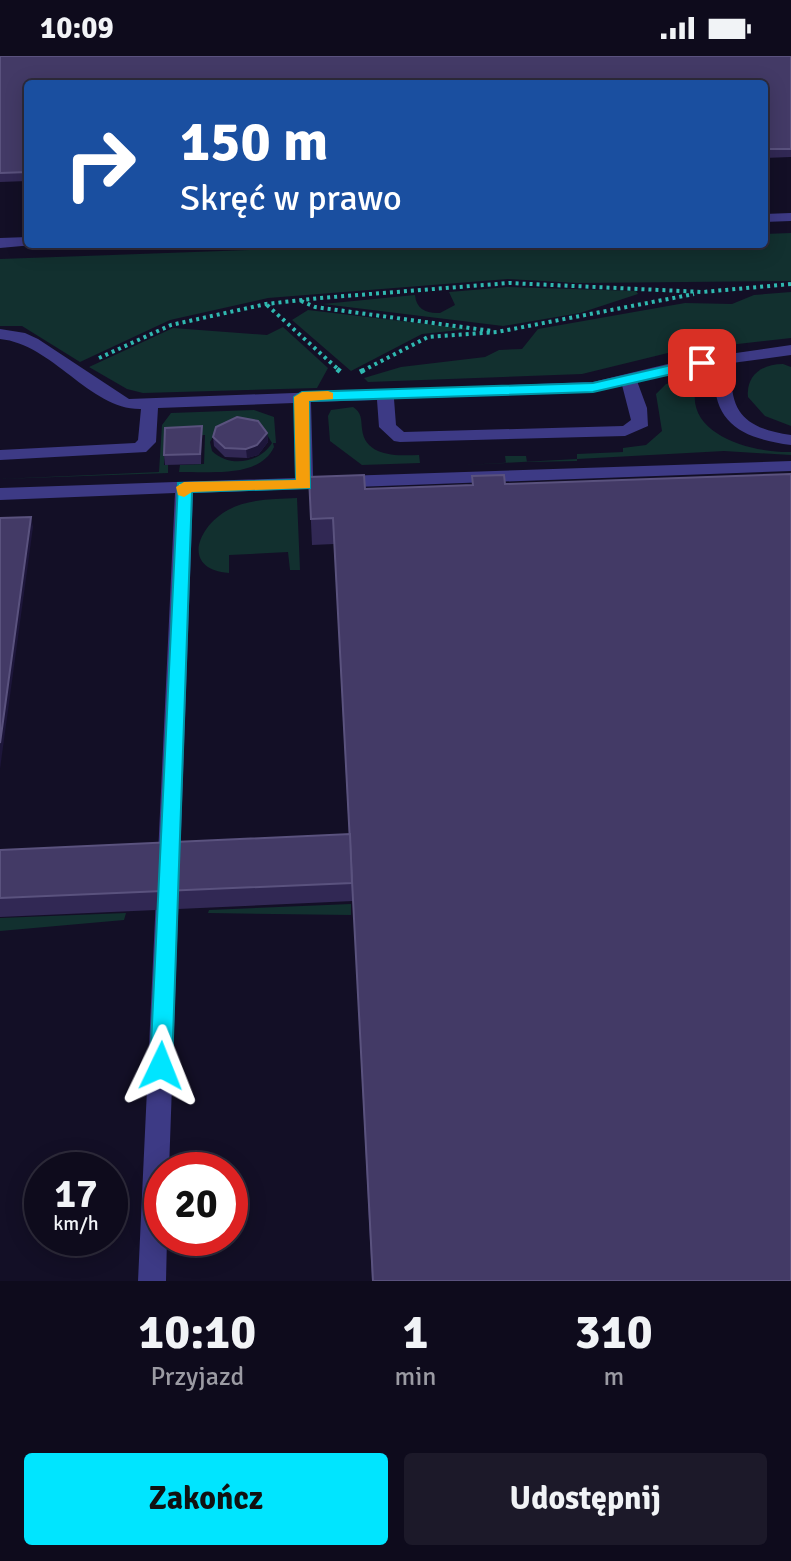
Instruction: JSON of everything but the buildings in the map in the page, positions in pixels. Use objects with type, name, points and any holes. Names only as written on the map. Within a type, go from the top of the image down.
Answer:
[{"type":"lane","points":[[768,218],[791,217]]},
{"type":"lane","points":[[0,243],[24,242]]},
{"type":"lane","points":[[0,334],[19,336],[32,342],[125,404],[577,388],[665,369],[791,350]]},
{"type":"lane","points":[[724,360],[721,388],[732,418],[760,434],[791,440]]},
{"type":"lane","points":[[385,394],[388,427],[400,437],[625,431],[639,426],[640,421],[636,396],[628,379]]},
{"type":"lane","points":[[302,397],[304,484]]},
{"type":"lane","points":[[0,455],[140,448],[147,442],[150,403]]},
{"type":"lane","points":[[0,494],[791,466]]},
{"type":"lane","points":[[152,1281],[184,487]]},
{"type":"path","points":[[73,370],[171,325],[266,304],[509,283],[703,292]]},
{"type":"path","points":[[345,375],[363,371],[428,337],[497,332],[703,292],[791,284]]},
{"type":"path","points":[[299,300],[315,307],[497,332]]},
{"type":"path","points":[[266,304],[345,375]]},
{"type":"path","points":[[342,385],[345,375]]},
{"type":"green space","points":[[791,233],[791,281],[577,283],[508,279],[268,298],[170,320],[80,362],[22,326],[0,326],[0,259],[308,248],[768,248],[768,234]]},
{"type":"green space","points":[[508,287],[636,291],[638,294],[580,313],[503,326],[323,304],[415,295],[423,310],[440,313],[455,305],[449,292]]},
{"type":"green space","points":[[791,292],[791,338],[676,351],[582,374],[368,382],[364,378],[401,367],[485,357],[499,350],[522,349],[538,329],[685,303],[732,304],[754,295]]},
{"type":"green space","points":[[308,310],[469,329],[422,334],[351,371],[292,320]]},
{"type":"green space","points":[[283,327],[328,368],[317,388],[143,393],[127,389],[89,367],[173,328],[267,335]]},
{"type":"green space","points":[[783,364],[791,367],[791,426],[765,416],[748,397],[750,383],[757,372],[768,366]]},
{"type":"green space","points":[[688,379],[697,383],[695,401],[699,415],[709,428],[740,444],[791,452],[791,455],[724,451],[577,459],[577,454],[623,452],[623,448],[646,445],[662,431],[656,394],[666,384]]},
{"type":"green space","points":[[353,407],[360,414],[364,438],[369,445],[383,453],[419,455],[420,463],[362,465],[330,441],[328,416],[331,410]]},
{"type":"green space","points":[[254,410],[274,417],[276,443],[273,443],[274,447],[267,457],[257,464],[232,471],[179,472],[180,465],[204,464],[205,435],[166,437],[164,465],[168,465],[168,473],[0,479],[159,472],[162,425],[171,413]],"holes":[[[216,432],[266,433],[272,443],[252,459],[227,460],[212,451],[210,442]]]},
{"type":"green space","points":[[505,456],[526,456],[527,462],[506,463]]},
{"type":"green space","points":[[577,459],[577,461],[527,462]]},
{"type":"green space","points":[[297,498],[300,570],[290,570],[288,552],[229,555],[229,573],[204,564],[199,556],[199,546],[208,526],[217,517],[244,504]]},
{"type":"green space","points":[[351,904],[351,915],[208,913],[209,910]]},
{"type":"green space","points":[[126,913],[124,920],[0,931],[0,918]]},
{"type":"slow traffic","points":[[184,491],[184,487],[304,484],[302,397],[328,396]]},
{"type":"route","points":[[161,1066],[184,487],[304,484],[302,397],[593,387],[702,363]]}]
